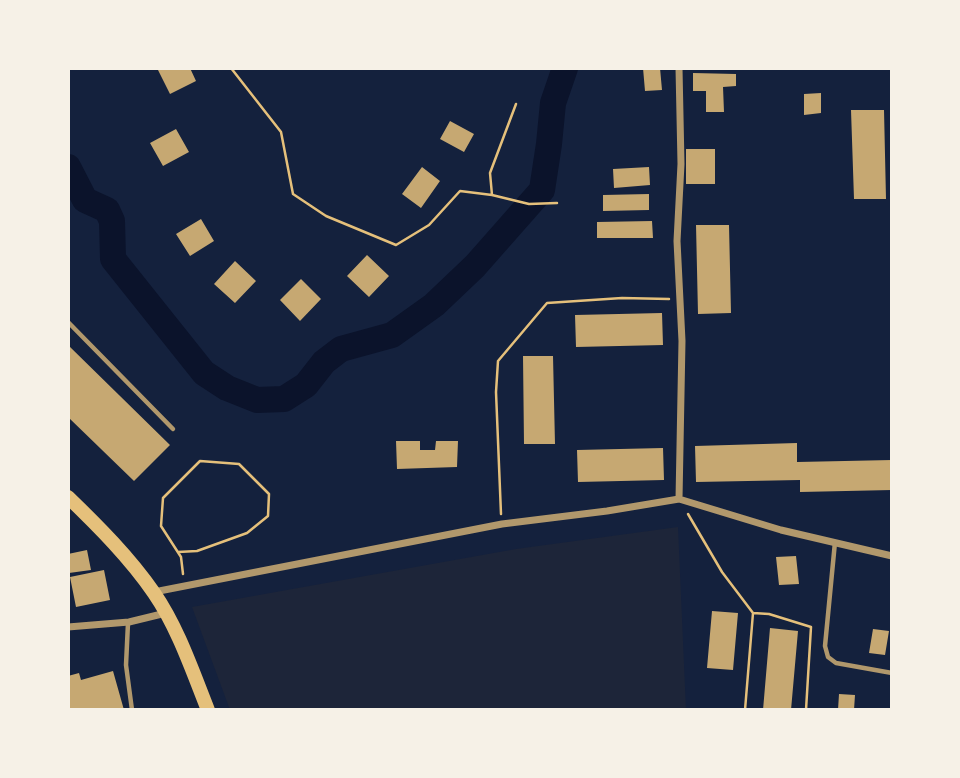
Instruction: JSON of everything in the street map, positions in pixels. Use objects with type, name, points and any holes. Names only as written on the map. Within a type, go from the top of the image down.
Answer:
[{"type":"main road","points":[[68,497],[102,530],[153,592],[166,612],[188,659],[208,710]]},
{"type":"street","points":[[679,68],[681,164],[677,241],[682,341],[679,499]]},
{"type":"street","points":[[153,592],[502,524],[679,499],[781,530],[892,556]]},
{"type":"street","points":[[68,627],[129,622],[166,612]]},
{"type":"lane","points":[[68,322],[173,429]]},
{"type":"lane","points":[[835,542],[825,646],[828,657],[836,663],[892,673]]},
{"type":"lane","points":[[129,622],[126,665],[132,710]]},
{"type":"path","points":[[230,68],[281,132],[293,194],[326,216],[396,245],[429,225],[460,191],[529,204],[557,203]]},
{"type":"path","points":[[492,195],[490,173],[516,104]]},
{"type":"path","points":[[502,524],[496,392],[498,361],[547,303],[622,298],[681,299]]},
{"type":"path","points":[[178,552],[197,551],[247,533],[268,516],[269,494],[239,464],[200,461],[163,498],[161,526],[181,557],[185,584]]},
{"type":"path","points":[[679,499],[722,572],[753,613],[745,710]]},
{"type":"path","points":[[753,613],[769,614],[811,627],[806,710]]},
{"type":"shaded area","points":[[678,527],[686,710],[230,710],[192,607],[516,549]]},
{"type":"building","points":[[190,68],[196,81],[170,94],[158,70]]},
{"type":"building","points":[[643,68],[660,68],[662,90],[645,91]]},
{"type":"building","points":[[693,73],[736,74],[736,86],[723,87],[724,112],[706,112],[706,91],[693,91]]},
{"type":"building","points":[[821,93],[821,113],[804,115],[804,94]]},
{"type":"building","points":[[851,110],[884,110],[886,199],[854,199]]},
{"type":"building","points":[[450,121],[474,134],[464,152],[440,139]]},
{"type":"building","points":[[176,129],[189,152],[163,166],[150,143]]},
{"type":"building","points":[[686,149],[715,149],[715,184],[686,184]]},
{"type":"building","points":[[422,167],[440,181],[421,208],[402,194]]},
{"type":"building","points":[[649,167],[650,185],[614,188],[613,169]]},
{"type":"building","points":[[649,194],[649,210],[603,211],[603,195]]},
{"type":"building","points":[[201,219],[214,241],[190,256],[176,234]]},
{"type":"building","points":[[652,221],[653,238],[597,238],[597,222]]},
{"type":"building","points":[[696,225],[729,225],[731,313],[698,314]]},
{"type":"building","points":[[367,255],[389,276],[369,297],[347,276]]},
{"type":"building","points":[[235,261],[256,281],[235,303],[214,284]]},
{"type":"building","points":[[301,279],[321,299],[300,321],[280,300]]},
{"type":"building","points":[[662,313],[663,345],[576,347],[575,315]]},
{"type":"building","points":[[68,345],[170,445],[134,481],[68,417]]},
{"type":"building","points":[[523,356],[553,356],[555,444],[524,444]]},
{"type":"building","points":[[396,441],[420,441],[420,450],[435,450],[436,441],[458,441],[457,467],[397,469]]},
{"type":"building","points":[[797,443],[797,462],[892,460],[892,490],[800,492],[800,480],[696,482],[695,446]]},
{"type":"building","points":[[663,448],[664,480],[578,482],[577,450]]},
{"type":"building","points":[[87,550],[91,570],[69,573],[68,554]]},
{"type":"building","points":[[796,556],[799,584],[779,585],[776,557]]},
{"type":"building","points":[[104,570],[110,600],[76,607],[70,577]]},
{"type":"building","points":[[712,611],[738,613],[733,670],[707,668]]},
{"type":"building","points":[[770,628],[798,631],[791,710],[763,710]]},
{"type":"building","points":[[873,629],[889,631],[885,655],[869,653]]},
{"type":"building","points":[[113,671],[124,710],[68,710],[68,676],[79,673],[81,680]]},
{"type":"building","points":[[839,694],[855,695],[854,710],[838,710]]},
{"type":"waterway","points":[[68,167],[85,200],[107,210],[112,221],[113,259],[204,373],[227,388],[257,400],[284,399],[306,385],[324,362],[341,349],[392,335],[434,305],[475,266],[542,190],[553,103],[565,68]]}]
